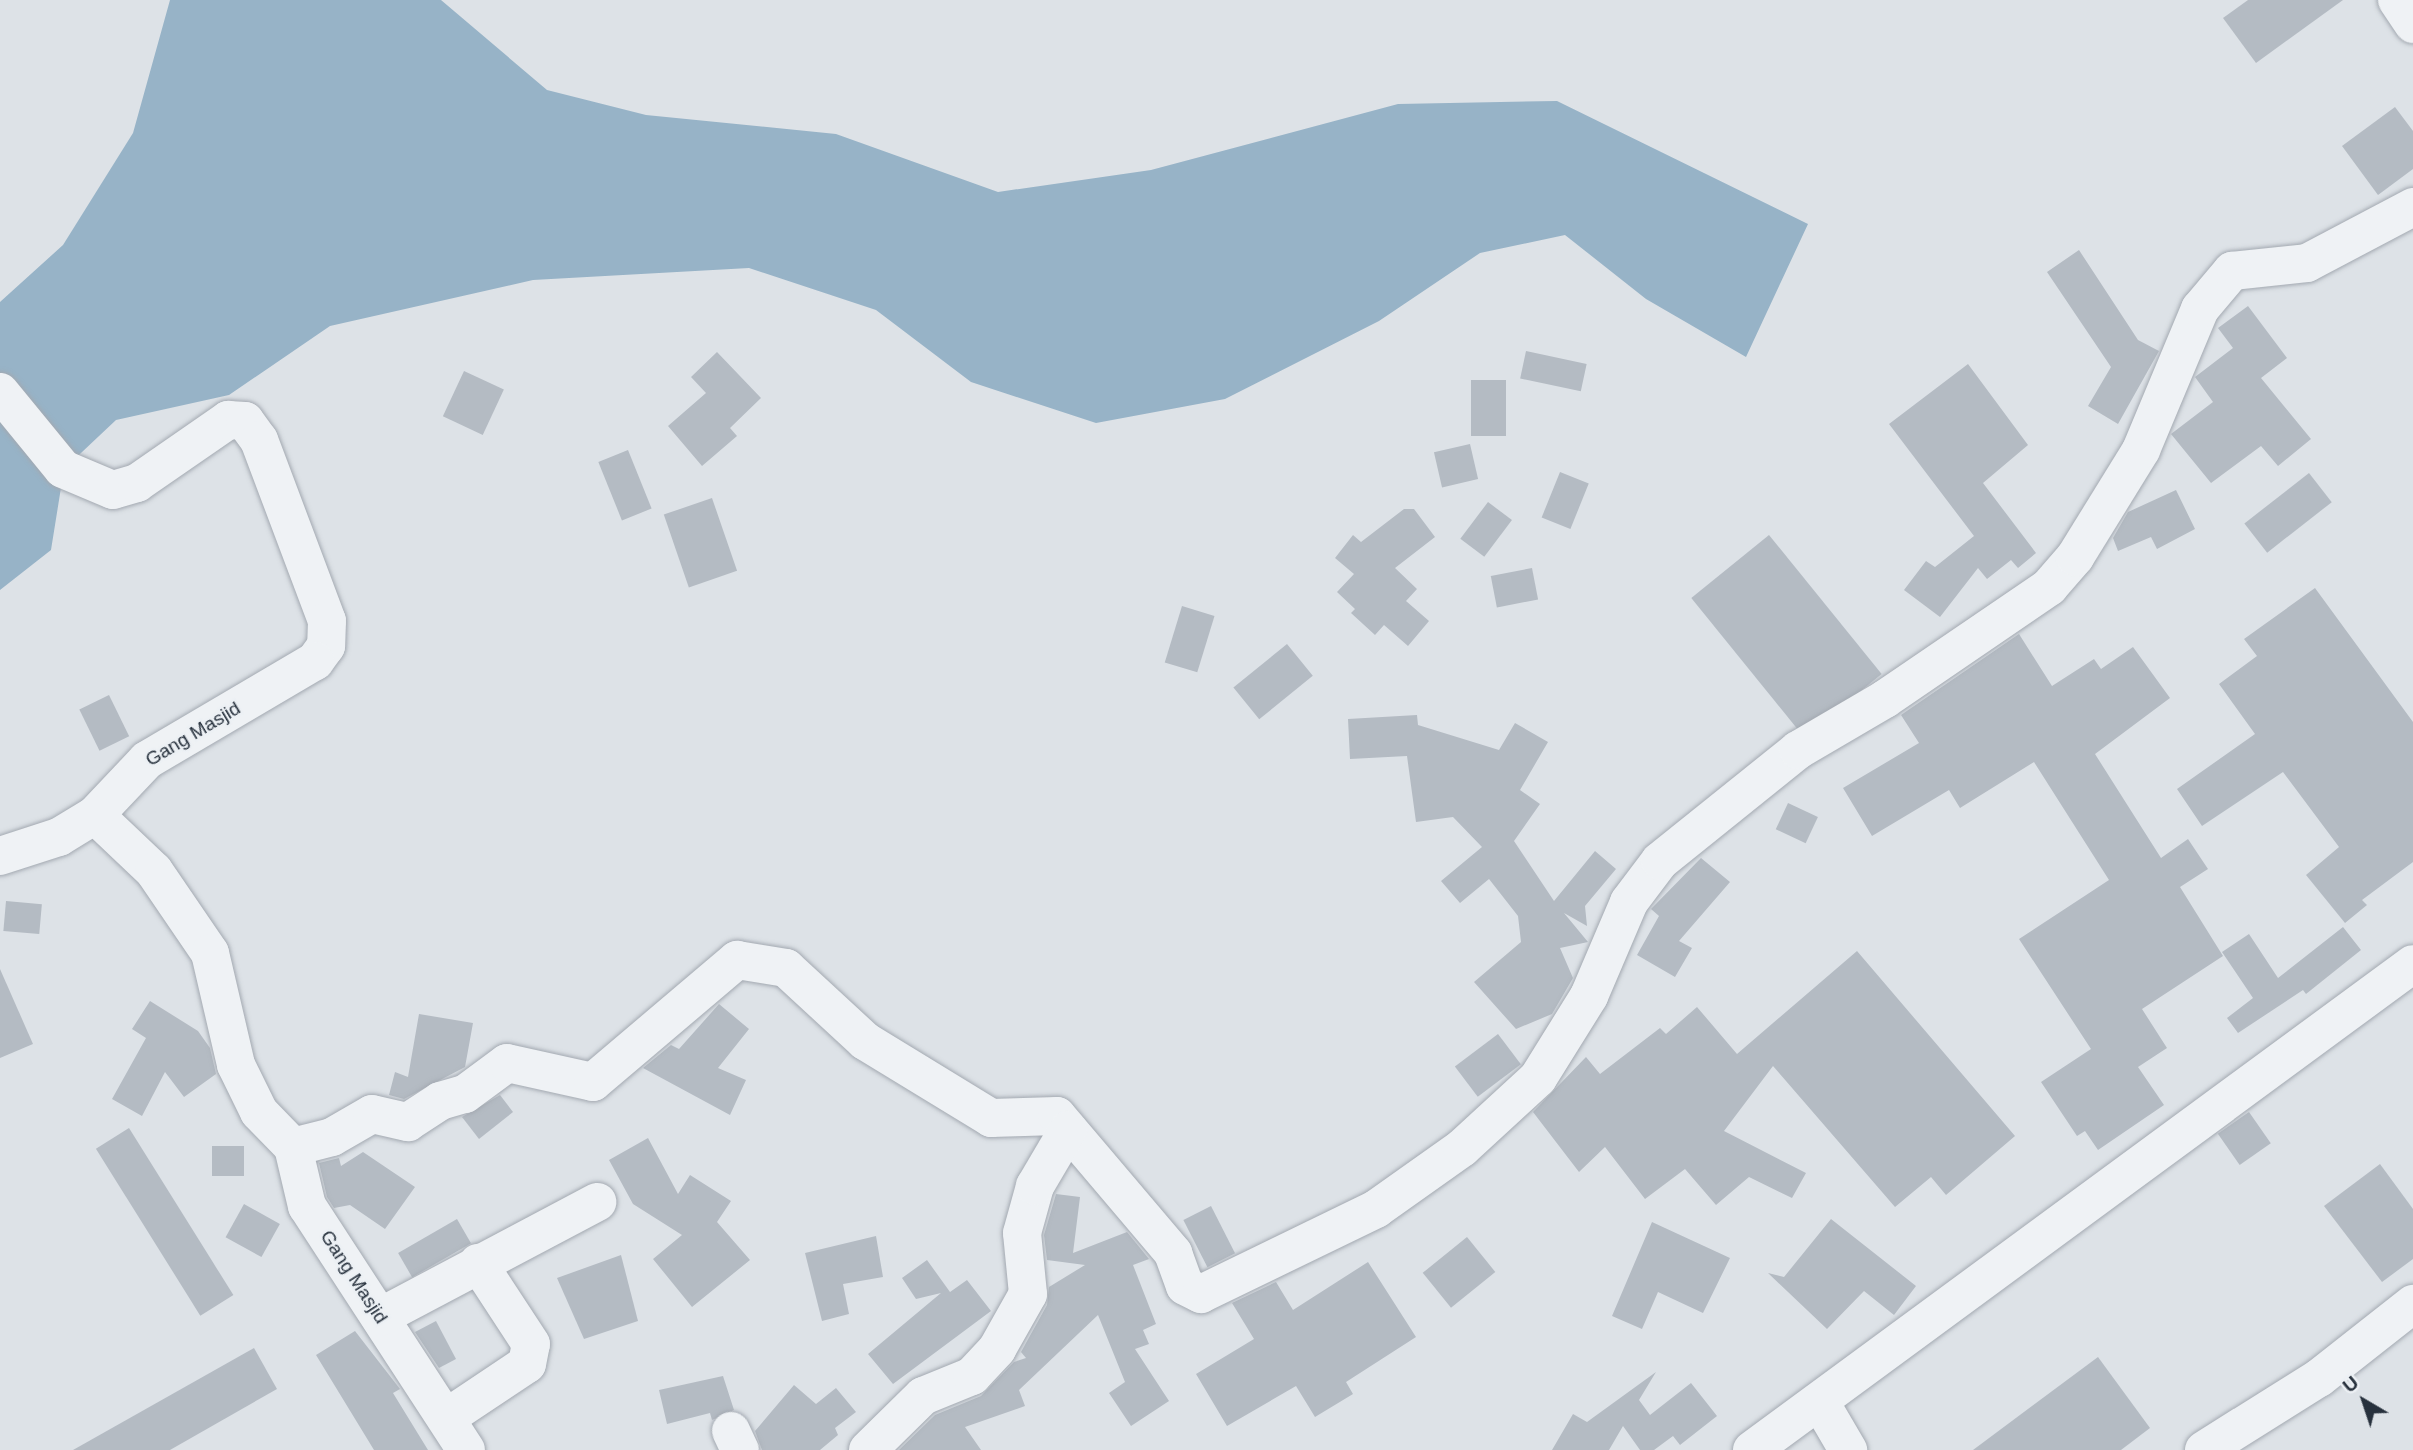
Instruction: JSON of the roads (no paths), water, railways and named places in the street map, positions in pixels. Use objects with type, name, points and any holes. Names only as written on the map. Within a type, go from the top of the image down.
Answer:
[{"type":"street","points":[[2397,0],[2413,24]]},
{"type":"street","points":[[0,856],[58,837],[95,815],[154,872],[210,953],[236,1065],[259,1112],[293,1147],[332,1137],[372,1114],[408,1122],[440,1101],[465,1094],[507,1063],[593,1082],[737,960],[786,968],[865,1041],[991,1118],[1057,1116],[1173,1254],[1185,1286],[1201,1294],[1376,1209],[1462,1147],[1538,1078],[1589,996],[1629,902],[1660,861],[1798,750],[1885,699],[2049,587],[2074,557],[2141,450],[2200,309],[2232,271],[2307,262],[2413,207]]},
{"type":"street","name":"Gang Masjid","points":[[0,392],[64,469],[113,490],[137,483],[229,420],[245,421],[259,440],[327,621],[326,646],[315,661],[147,760],[95,815]]},
{"type":"street","points":[[1752,1450],[2413,964]]},
{"type":"street","points":[[868,1450],[923,1396],[972,1376],[997,1349],[1028,1294],[1022,1233],[1035,1186],[1068,1130]]},
{"type":"street","name":"Gang Masjid","points":[[293,1147],[307,1206],[466,1450]]},
{"type":"street","points":[[380,1317],[597,1202]]},
{"type":"street","points":[[446,1418],[527,1364],[531,1345],[478,1263]]},
{"type":"street","points":[[2204,1450],[2319,1378],[2413,1304]]},
{"type":"street","points":[[1820,1402],[1847,1450]]},
{"type":"water","points":[[170,0],[441,0],[547,90],[646,115],[836,134],[998,192],[1151,170],[1398,104],[1557,101],[1808,224],[1746,357],[1646,299],[1565,235],[1480,253],[1379,321],[1225,399],[1096,423],[971,382],[876,310],[749,268],[533,280],[330,326],[229,395],[116,420],[64,469],[51,550],[0,590],[0,302],[63,245],[133,133]]}]
